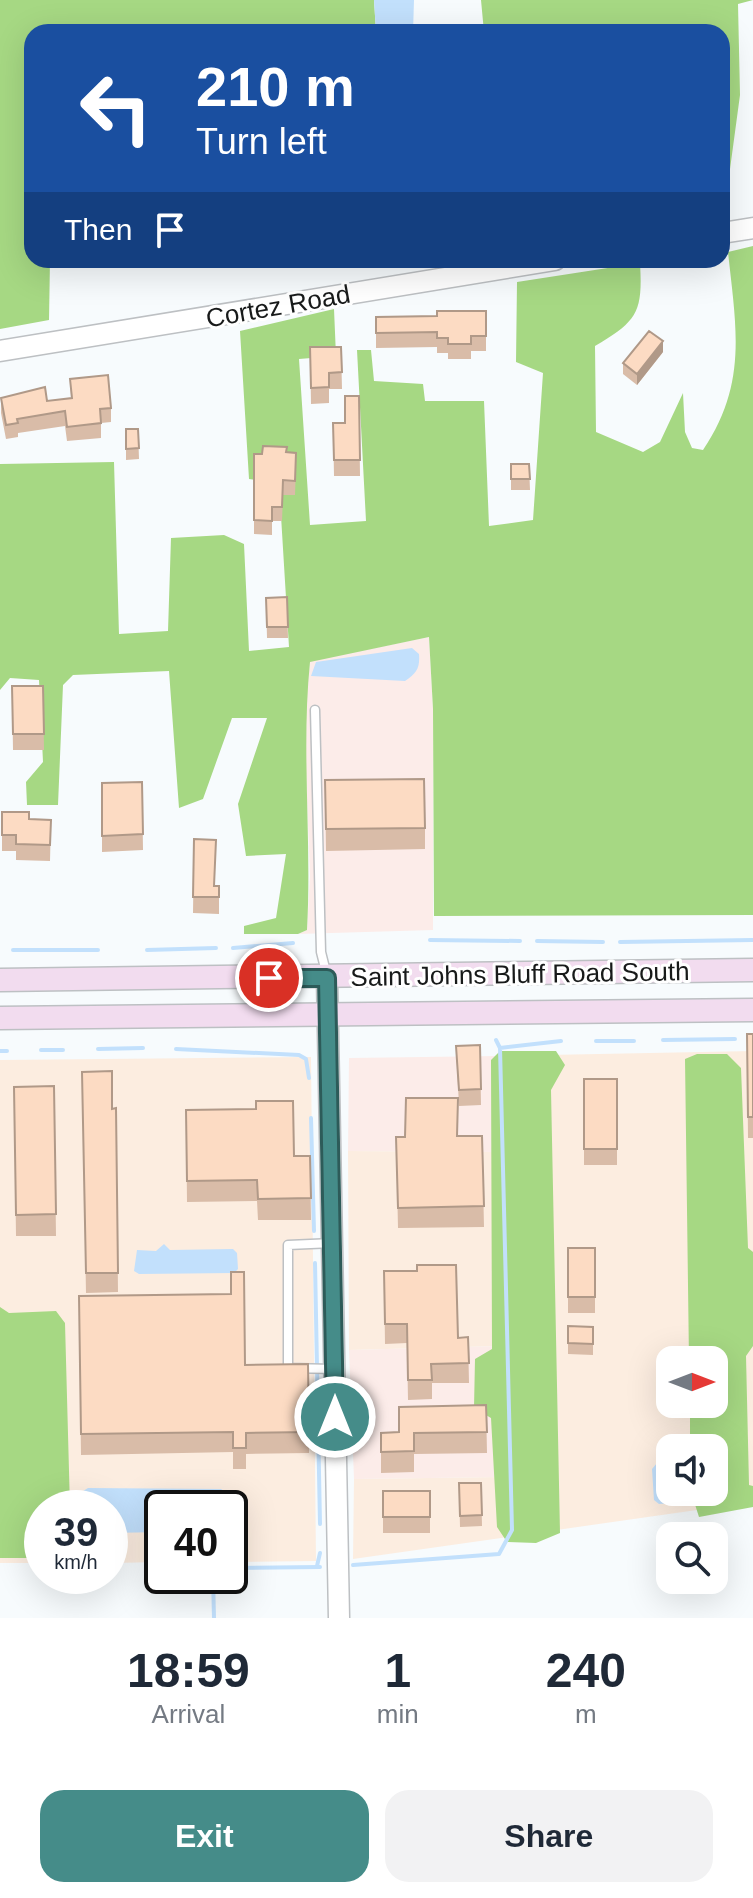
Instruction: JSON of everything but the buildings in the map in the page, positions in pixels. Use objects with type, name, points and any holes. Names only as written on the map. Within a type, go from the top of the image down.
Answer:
[{"type":"main road","name":"Saint Johns Bluff Road South","points":[[0,980],[753,970]]},
{"type":"main road","name":"Saint Johns Bluff Road South","points":[[0,1018],[753,1010]]},
{"type":"street","points":[[730,232],[753,228]]},
{"type":"street","name":"Cortez Road","points":[[0,351],[506,268]]},
{"type":"street","points":[[327,978],[339,1618]]},
{"type":"lane","points":[[315,710],[321,952],[327,978]]},
{"type":"lane","points":[[334,1243],[288,1245],[288,1368],[334,1369]]},
{"type":"shaded area","points":[[429,637],[433,709],[433,930],[298,934],[307,930],[310,876],[304,722],[310,661]]},
{"type":"shaded area","points":[[753,1051],[753,1502],[728,1506],[728,1434],[656,1434],[656,1506],[725,1506],[353,1559],[354,1479],[502,1477],[501,1346],[349,1350],[348,1151],[497,1152],[498,1056]]},
{"type":"shaded area","points":[[498,1056],[497,1152],[348,1151],[349,1058]]},
{"type":"shaded area","points":[[311,1057],[316,1561],[248,1562],[248,1490],[144,1490],[144,1562],[128,1563],[128,1490],[24,1490],[24,1563],[0,1563],[0,1060]]},
{"type":"shaded area","points":[[502,1346],[502,1477],[354,1479],[349,1350]]},
{"type":"green space","points":[[0,0],[374,0],[376,24],[24,24],[24,268],[50,268],[49,320],[0,329]]},
{"type":"green space","points":[[481,0],[753,0],[738,4],[740,95],[730,169],[730,24],[483,24]]},
{"type":"green space","points":[[753,246],[753,915],[434,916],[433,709],[429,637],[310,662],[306,729],[307,930],[298,934],[244,934],[244,926],[276,918],[286,854],[246,856],[238,804],[267,718],[232,718],[203,799],[179,808],[169,671],[73,675],[63,685],[58,805],[27,805],[26,782],[43,762],[39,680],[10,678],[0,690],[0,464],[114,462],[119,634],[168,631],[171,538],[224,535],[244,544],[249,651],[289,647],[279,483],[249,479],[240,331],[334,309],[336,356],[299,359],[310,525],[366,521],[357,350],[371,350],[374,381],[423,384],[425,401],[484,401],[489,526],[533,520],[543,373],[516,362],[517,282],[608,268],[640,268],[640,294],[634,314],[620,330],[595,346],[596,432],[643,452],[660,442],[683,393],[685,432],[692,448],[703,450],[727,402],[733,378],[735,330],[730,252]]},
{"type":"green space","points":[[500,1051],[556,1051],[565,1065],[551,1090],[560,1533],[536,1543],[507,1542],[497,1527],[491,1418],[474,1408],[475,1359],[492,1349],[491,1060]]},
{"type":"green space","points":[[697,1054],[727,1054],[741,1068],[748,1248],[753,1252],[753,1346],[746,1356],[749,1485],[753,1486],[753,1507],[699,1517],[695,1506],[728,1506],[728,1434],[690,1434],[690,1418],[728,1418],[728,1346],[689,1346],[685,1059]]},
{"type":"green space","points":[[0,1307],[9,1313],[56,1311],[65,1323],[70,1490],[24,1490],[24,1558],[0,1558]]},
{"type":"water","points":[[374,0],[414,0],[413,24],[376,24]]},
{"type":"water","points":[[412,648],[419,654],[418,667],[405,681],[311,676],[316,662]]},
{"type":"water","points":[[164,1244],[170,1250],[233,1249],[237,1253],[238,1269],[234,1273],[139,1274],[134,1271],[137,1250],[156,1251]]},
{"type":"water","points":[[656,1464],[656,1502],[654,1500],[652,1469]]},
{"type":"water","points":[[88,1488],[222,1490],[144,1490],[144,1532],[128,1533],[128,1490],[85,1490]]},
{"type":"waterway","points":[[430,940],[520,941]]},
{"type":"waterway","points":[[620,942],[753,940]]},
{"type":"waterway","points":[[537,941],[603,942]]},
{"type":"waterway","points":[[233,948],[293,943]]},
{"type":"waterway","points":[[147,950],[216,948]]},
{"type":"waterway","points":[[13,950],[98,950]]},
{"type":"waterway","points":[[663,1040],[735,1039]]},
{"type":"waterway","points":[[496,1040],[500,1048],[561,1041]]},
{"type":"waterway","points":[[596,1041],[634,1041]]},
{"type":"waterway","points":[[98,1049],[143,1048]]},
{"type":"waterway","points":[[353,1565],[499,1554],[512,1530],[500,1048]]},
{"type":"waterway","points":[[176,1049],[299,1055],[306,1059],[309,1078]]},
{"type":"waterway","points":[[41,1050],[63,1050]]},
{"type":"waterway","points":[[0,1051],[7,1051]]},
{"type":"waterway","points":[[311,1118],[314,1231]]},
{"type":"waterway","points":[[315,1263],[320,1524]]},
{"type":"waterway","points":[[317,1566],[320,1553]]},
{"type":"waterway","points":[[248,1568],[320,1567]]},
{"type":"waterway","points":[[213,1594],[214,1618]]},
{"type":"route","points":[[269,978],[327,978],[335,1417]]}]
